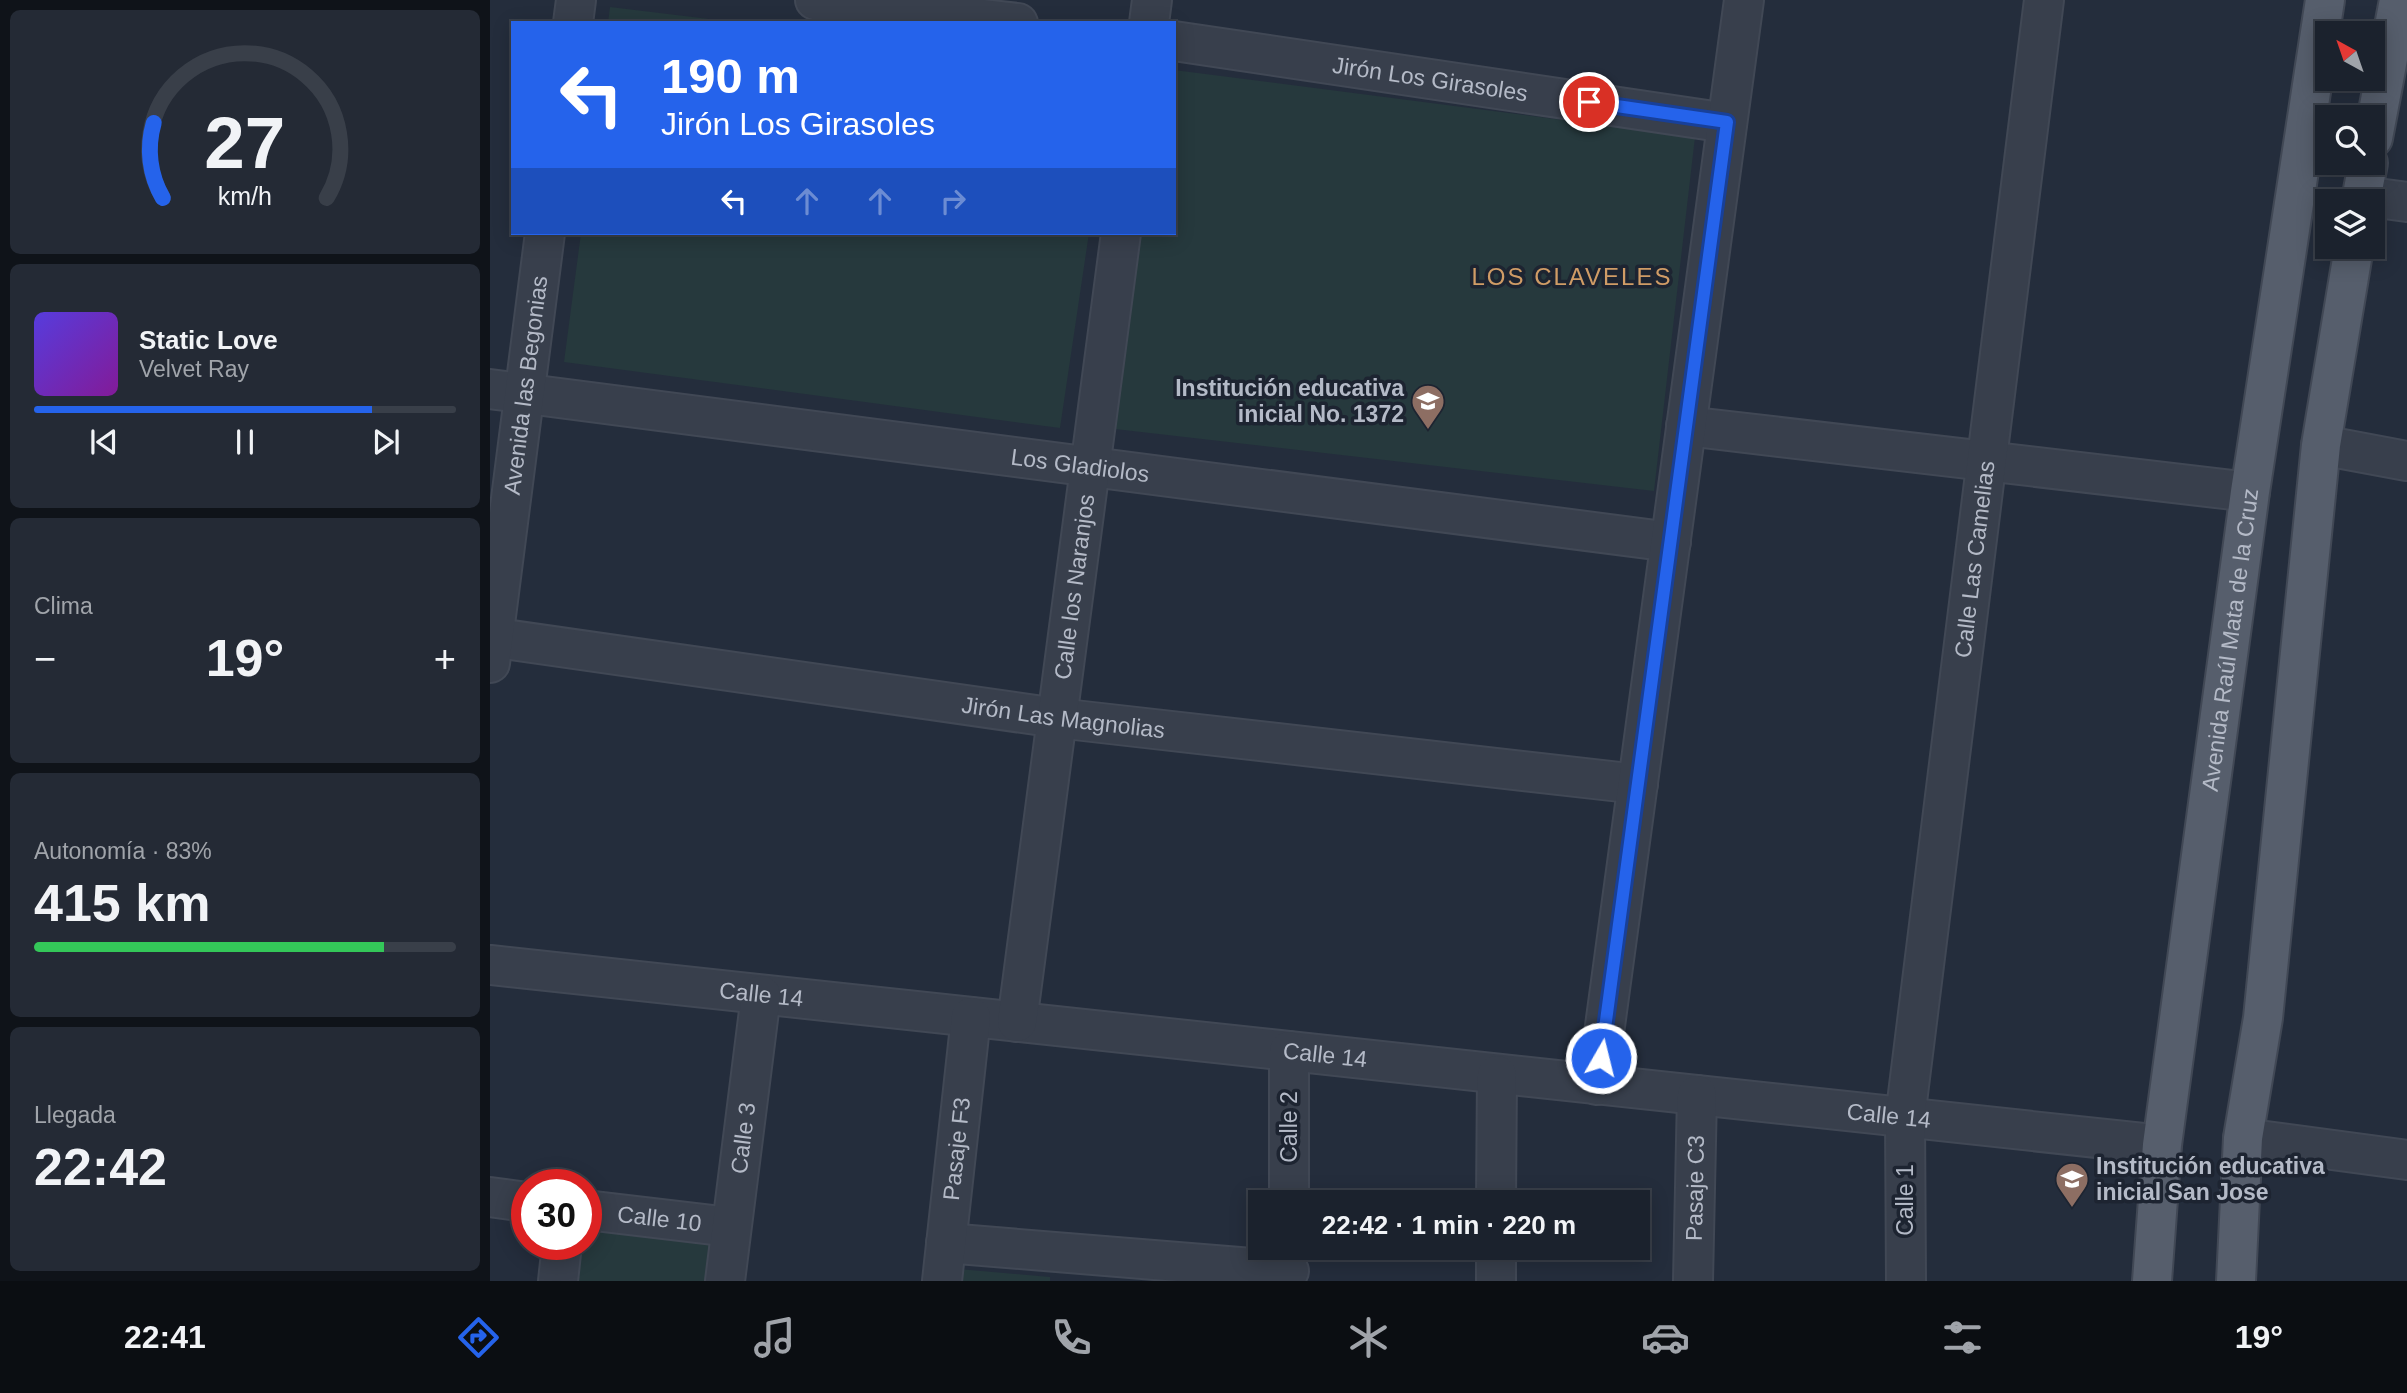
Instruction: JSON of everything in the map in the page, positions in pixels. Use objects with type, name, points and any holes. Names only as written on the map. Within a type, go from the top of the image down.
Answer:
[{"type":"main road","name":"Avenida Raúl Mata de la Cruz","points":[[2151,1281],[2162,1146],[2249,492],[2325,0]]},
{"type":"main road","points":[[2379,105],[2399,0]]},
{"type":"main road","points":[[2236,1281],[2243,1138],[2263,1018],[2321,445],[2352,259]]},
{"type":"street","points":[[573,21],[576,0]]},
{"type":"street","points":[[815,0],[1000,21]]},
{"type":"street","points":[[1149,21],[1152,0]]},
{"type":"street","points":[[1597,1085],[1744,0]]},
{"type":"street","name":"Calle Las Camelias","points":[[1905,1118],[2044,0]]},
{"type":"street","name":"Jirón Los Girasoles","points":[[1176,41],[1727,122]]},
{"type":"street","points":[[2364,187],[2407,202]]},
{"type":"street","name":"Avenida las Begonias","points":[[491,646],[507,392],[545,235]]},
{"type":"street","name":"Calle los Naranjos","points":[[1017,1022],[1121,235]]},
{"type":"street","name":"Los Gladiolos","points":[[507,392],[1671,542]]},
{"type":"street","points":[[1686,426],[2249,492]]},
{"type":"street","points":[[2321,445],[2407,461]]},
{"type":"street","name":"Jirón Las Magnolias","points":[[491,646],[1057,718],[1638,784]]},
{"type":"street","name":"Calle 14","points":[[490,965],[2162,1146]]},
{"type":"street","name":"Calle 3","points":[[725,1281],[761,995]]},
{"type":"street","name":"Pasaje F3","points":[[942,1281],[971,1017]]},
{"type":"street","name":"Calle 2","points":[[1289,1051],[1289,1190]]},
{"type":"street","points":[[1496,1190],[1497,1074]]},
{"type":"street","name":"Pasaje C3","points":[[1693,1281],[1697,1095]]},
{"type":"street","name":"Calle 1","points":[[1905,1118],[1906,1281]]},
{"type":"street","points":[[2243,1138],[2407,1160]]},
{"type":"street","points":[[490,1197],[511,1200]]},
{"type":"street","name":"Calle 10","points":[[602,1212],[730,1227]]},
{"type":"street","points":[[946,1243],[1070,1267],[1289,1267]]},
{"type":"street","points":[[558,1281],[560,1260]]},
{"type":"street","points":[[1496,1260],[1496,1281]]},
{"type":"green space","points":[[610,7],[726,21],[608,21]]},
{"type":"green space","points":[[1176,70],[1695,137],[1654,491],[1115,429],[1139,235],[1176,235]]},
{"type":"green space","points":[[581,235],[1089,235],[1060,428],[564,362]]},
{"type":"green space","points":[[602,1222],[714,1239],[709,1281],[576,1281],[578,1260],[602,1260]]},
{"type":"green space","points":[[958,1269],[1050,1277],[1050,1281],[957,1281]]},
{"type":"place","name":"Institución educativa inicial No. 1372","points":[[1428,431]]},
{"type":"place","name":"Institución educativa inicial San Jose","points":[[2072,1209]]},
{"type":"district","name":"LOS CLAVELES","points":[[1572,276]]},
{"type":"route","points":[[1589,102],[1727,122],[1601,1058]]}]
